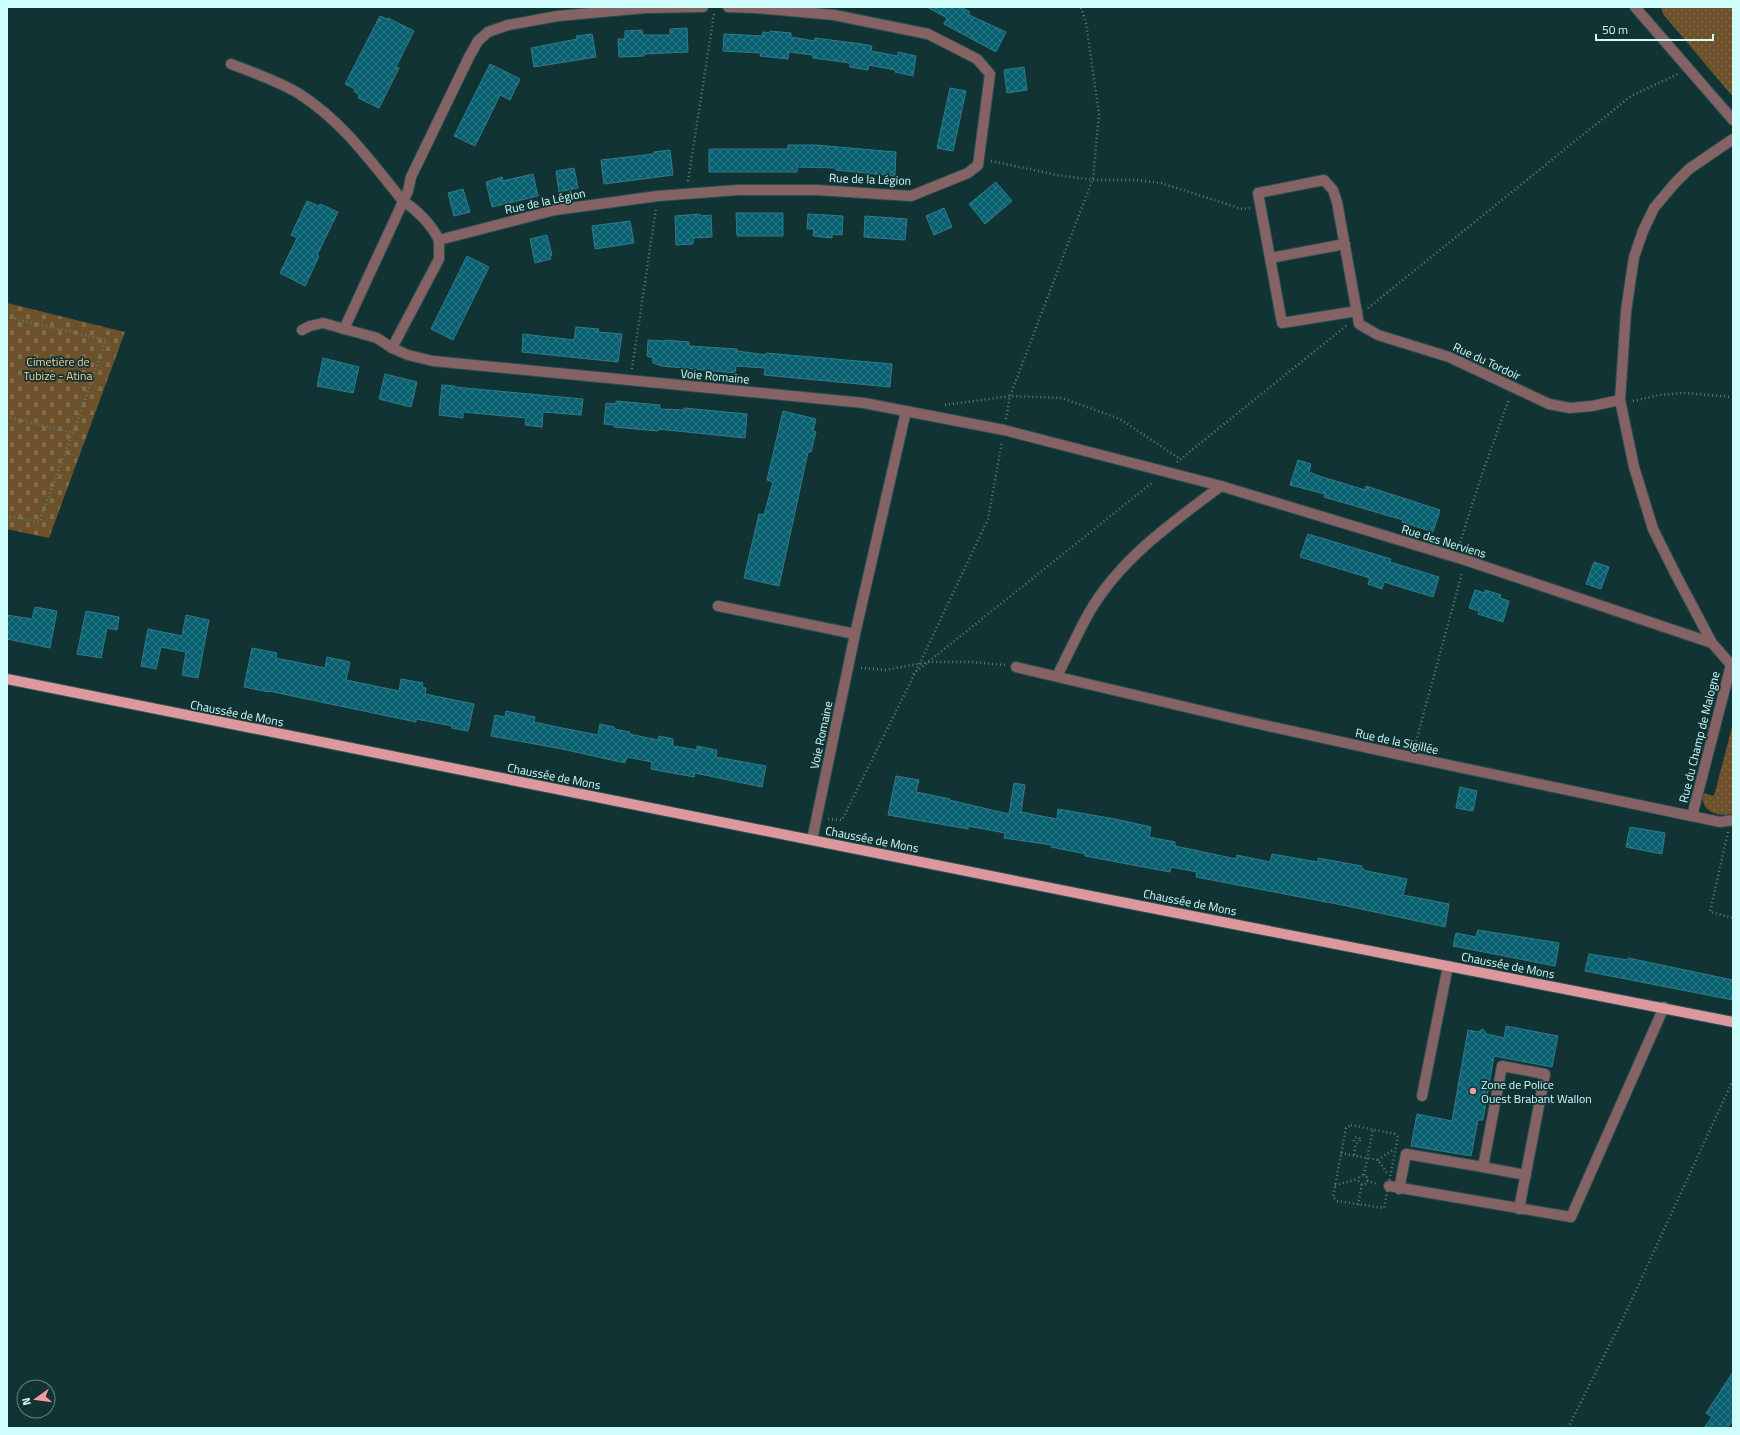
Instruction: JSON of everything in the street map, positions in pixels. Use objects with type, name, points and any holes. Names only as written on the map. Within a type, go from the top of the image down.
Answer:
[{"type":"main road","name":"Chaussée de Mons","points":[[7,679],[1448,966],[1664,1007],[1733,1022]]},
{"type":"street","points":[[344,329],[408,191],[411,177],[469,57],[478,41],[488,32],[508,25],[558,16],[646,8],[703,7]]},
{"type":"street","name":"Rue de la Légion","points":[[440,240],[555,210],[686,193],[738,190],[809,190],[911,196],[968,173],[978,165],[990,74],[977,59],[928,34],[834,15],[728,7]]},
{"type":"street","points":[[1638,9],[1733,120]]},
{"type":"street","points":[[231,64],[300,94],[320,109],[356,143],[403,201],[412,207],[432,226],[440,240],[439,259],[392,348]]},
{"type":"street","points":[[1732,666],[1712,643],[1653,529],[1634,467],[1620,402],[1626,311],[1634,257],[1643,231],[1654,208],[1675,183],[1689,169],[1733,139]]},
{"type":"street","name":"Rue du Tordoir","points":[[1357,314],[1282,323],[1258,193],[1324,180],[1333,190],[1345,244],[1359,324],[1378,335],[1449,357],[1548,404],[1570,408],[1620,402]]},
{"type":"street","points":[[1270,258],[1345,244]]},
{"type":"street","name":"Voie Romaine","points":[[302,330],[310,326],[323,323],[377,338],[392,348],[408,355],[433,362],[864,403],[906,411],[855,634],[812,840]]},
{"type":"street","name":"Rue des Nerviens","points":[[906,411],[1004,430],[1220,486],[1465,560],[1712,643]]},
{"type":"street","points":[[1057,676],[1090,610],[1117,575],[1154,537],[1220,486]]},
{"type":"street","points":[[718,606],[855,634]]},
{"type":"street","name":"Rue du Champ de Malogne","points":[[1692,816],[1732,666]]},
{"type":"street","name":"Rue de la Sigillée","points":[[1016,667],[1241,720],[1412,757],[1720,822],[1731,821]]},
{"type":"street","points":[[1422,1096],[1448,966]]},
{"type":"street","points":[[1390,1182],[1399,1189],[1571,1217],[1664,1007]]},
{"type":"street","points":[[1483,1167],[1502,1066],[1545,1074],[1519,1209]]},
{"type":"street","points":[[1399,1189],[1406,1154],[1526,1175]]},
{"type":"path","points":[[686,193],[715,7]]},
{"type":"path","points":[[817,818],[842,820],[913,674],[919,665],[988,520],[1010,396],[1093,180],[1100,114],[1086,23],[1081,7]]},
{"type":"path","points":[[913,674],[1166,471],[1357,314],[1631,96],[1688,69]]},
{"type":"path","points":[[979,158],[1057,175],[1093,180],[1137,180],[1161,184],[1242,209],[1261,206]]},
{"type":"path","points":[[631,381],[658,196]]},
{"type":"path","points":[[7,317],[106,340],[73,434],[39,522],[7,516]]},
{"type":"path","points":[[1455,558],[1481,477],[1513,387]]},
{"type":"path","points":[[1620,402],[1659,395],[1685,393],[1733,397]]},
{"type":"path","points":[[943,405],[1010,396],[1062,398],[1120,419],[1180,459]]},
{"type":"path","points":[[7,417],[73,434]]},
{"type":"path","points":[[1412,757],[1465,560]]},
{"type":"path","points":[[848,667],[885,670],[929,662],[972,662],[1016,667]]},
{"type":"path","points":[[1731,821],[1710,912],[1733,918]]},
{"type":"path","points":[[1568,1428],[1626,1312],[1733,1080]]},
{"type":"path","points":[[1351,1125],[1373,1129],[1397,1135],[1390,1182],[1384,1208],[1358,1205],[1335,1200],[1333,1197],[1347,1126],[1351,1125]]},
{"type":"path","points":[[1362,1184],[1367,1182],[1364,1175],[1373,1129]]},
{"type":"path","points":[[1354,1155],[1356,1143]]},
{"type":"path","points":[[1341,1153],[1378,1160],[1396,1147]]},
{"type":"path","points":[[1378,1160],[1390,1182]]},
{"type":"path","points":[[1335,1185],[1358,1179],[1364,1175]]},
{"type":"path","points":[[1358,1179],[1360,1184],[1362,1184]]},
{"type":"path","points":[[1358,1205],[1362,1184]]},
{"type":"green space","points":[[1661,7],[1733,7],[1733,97],[1663,14]]},
{"type":"green space","name":"Cimetière de Tubize - Atina","points":[[7,303],[125,332],[49,538],[7,529]]},
{"type":"green space","points":[[1733,723],[1733,814],[1722,815],[1711,812],[1707,809],[1704,805],[1703,793],[1714,796]]},
{"type":"building","points":[[927,7],[961,7],[970,12],[969,15],[1006,32],[996,52],[944,24],[947,18]]},
{"type":"building","points":[[380,16],[387,19],[388,18],[414,31],[396,67],[399,68],[379,108],[358,98],[359,95],[354,91],[355,89],[345,84]]},
{"type":"building","points":[[687,28],[688,52],[619,57],[618,39],[625,39],[625,31],[642,30],[643,35],[670,35],[670,29]]},
{"type":"building","points":[[770,31],[791,33],[791,37],[815,41],[815,38],[862,44],[872,46],[871,51],[898,56],[898,52],[916,56],[913,76],[895,72],[895,70],[869,65],[868,70],[850,67],[850,63],[813,58],[813,55],[789,52],[788,59],[760,56],[761,53],[723,51],[724,34],[762,36],[763,32],[770,33]]},
{"type":"building","points":[[592,34],[596,57],[534,67],[531,48],[577,39],[576,36]]},
{"type":"building","points":[[490,64],[520,79],[510,100],[500,95],[475,146],[454,136]]},
{"type":"building","points":[[1024,67],[1027,90],[1007,93],[1004,70]]},
{"type":"building","points":[[950,88],[966,91],[953,151],[937,148]]},
{"type":"building","points":[[788,145],[815,145],[896,152],[895,176],[836,170],[836,168],[797,167],[797,172],[709,172],[709,149],[788,149]]},
{"type":"building","points":[[670,150],[673,175],[604,184],[601,160],[654,154],[654,152]]},
{"type":"building","points":[[574,168],[578,188],[559,192],[556,171]]},
{"type":"building","points":[[533,174],[538,196],[492,207],[486,182],[502,177],[503,181]]},
{"type":"building","points":[[996,182],[1012,201],[985,224],[969,204]]},
{"type":"building","points":[[463,189],[470,212],[454,216],[448,193]]},
{"type":"building","points":[[307,201],[319,206],[320,204],[338,212],[317,255],[319,256],[305,286],[280,273],[297,238],[291,235]]},
{"type":"building","points":[[944,208],[952,227],[934,235],[926,216]]},
{"type":"building","points":[[736,213],[783,213],[783,236],[737,236]]},
{"type":"building","points":[[700,214],[700,216],[711,215],[712,237],[693,238],[693,244],[676,245],[675,216]]},
{"type":"building","points":[[808,214],[843,216],[842,235],[832,234],[832,238],[813,236],[814,229],[807,229]]},
{"type":"building","points":[[865,216],[907,219],[905,240],[864,237]]},
{"type":"building","points":[[630,221],[634,243],[595,249],[592,226]]},
{"type":"building","points":[[547,235],[552,255],[550,256],[551,259],[535,263],[530,239]]},
{"type":"building","points":[[467,256],[489,267],[453,340],[431,329]]},
{"type":"building","points":[[576,327],[599,329],[598,332],[622,334],[618,362],[522,352],[523,334],[574,340]]},
{"type":"building","points":[[648,340],[689,342],[689,346],[737,349],[737,351],[766,355],[766,353],[892,364],[890,387],[764,375],[765,368],[736,366],[735,373],[662,366],[653,363],[653,358],[647,356]]},
{"type":"building","points":[[323,358],[359,367],[353,393],[317,386]]},
{"type":"building","points":[[385,374],[417,382],[411,407],[379,399]]},
{"type":"building","points":[[442,385],[583,399],[581,415],[543,412],[542,427],[525,425],[526,418],[463,412],[463,418],[439,415]]},
{"type":"building","points":[[616,401],[660,405],[660,409],[684,410],[684,408],[747,414],[745,438],[658,429],[658,431],[614,427],[614,425],[604,424],[606,403],[616,404]]},
{"type":"building","points":[[783,411],[816,419],[813,431],[816,432],[811,452],[808,452],[779,586],[744,578],[759,514],[764,515],[773,482],[767,480]]},
{"type":"building","points":[[1298,460],[1311,464],[1309,472],[1316,475],[1365,490],[1366,486],[1440,510],[1433,532],[1402,522],[1403,520],[1324,497],[1325,494],[1290,485]]},
{"type":"building","points":[[1308,534],[1391,559],[1390,562],[1439,577],[1433,597],[1384,582],[1382,589],[1368,584],[1370,578],[1300,557]]},
{"type":"building","points":[[1594,562],[1609,567],[1601,589],[1586,584]]},
{"type":"building","points":[[1475,590],[1485,593],[1485,590],[1501,595],[1500,598],[1509,601],[1503,622],[1478,614],[1479,611],[1469,608]]},
{"type":"building","points":[[35,607],[57,611],[50,648],[7,639],[7,615],[32,619]]},
{"type":"building","points":[[86,611],[119,617],[117,630],[107,628],[101,658],[77,654]]},
{"type":"building","points":[[186,615],[209,620],[198,678],[182,675],[186,652],[161,647],[156,669],[141,666],[148,629],[182,636]]},
{"type":"building","points":[[252,648],[277,653],[276,658],[325,668],[327,657],[350,662],[346,680],[399,691],[401,679],[423,683],[422,687],[426,688],[425,694],[474,704],[468,731],[452,728],[452,726],[416,719],[416,722],[244,687]]},
{"type":"building","points":[[506,711],[535,717],[534,722],[598,735],[600,724],[614,727],[614,729],[630,732],[629,734],[658,740],[659,736],[673,739],[673,746],[697,750],[697,746],[717,750],[716,757],[766,766],[762,787],[695,773],[694,777],[651,769],[652,762],[627,757],[625,763],[562,749],[491,736],[495,715],[505,717]]},
{"type":"building","points":[[896,776],[919,780],[916,792],[1009,814],[1014,783],[1025,785],[1021,812],[1057,819],[1058,809],[1115,819],[1151,827],[1149,837],[1175,842],[1175,846],[1236,859],[1237,855],[1270,862],[1272,854],[1318,862],[1318,858],[1362,866],[1361,868],[1367,871],[1407,879],[1403,895],[1449,904],[1445,927],[1342,905],[1196,877],[1197,872],[1171,867],[1170,872],[1085,856],[1086,854],[1051,847],[1052,845],[1004,838],[1005,833],[968,826],[968,829],[888,815]]},
{"type":"building","points":[[1460,787],[1477,791],[1473,811],[1456,808]]},
{"type":"building","points":[[1630,827],[1665,833],[1662,854],[1626,847]]},
{"type":"building","points":[[1478,930],[1559,943],[1555,966],[1453,946],[1456,933],[1476,937]]},
{"type":"building","points":[[1589,954],[1628,960],[1628,958],[1733,980],[1733,1000],[1585,971]]},
{"type":"building","name":"Zone de Police Ouest Brabant Wallon","points":[[1506,1026],[1558,1036],[1552,1067],[1494,1056],[1483,1120],[1478,1120],[1471,1156],[1411,1146],[1417,1114],[1452,1121],[1468,1030],[1478,1032],[1483,1029],[1487,1034],[1504,1038]]},
{"type":"building","points":[[1733,1372],[1733,1420],[1728,1428],[1704,1428],[1712,1417],[1706,1413]]},
{"type":"place","name":"Zone de Police Ouest Brabant Wallon","points":[[1473,1091]]}]
